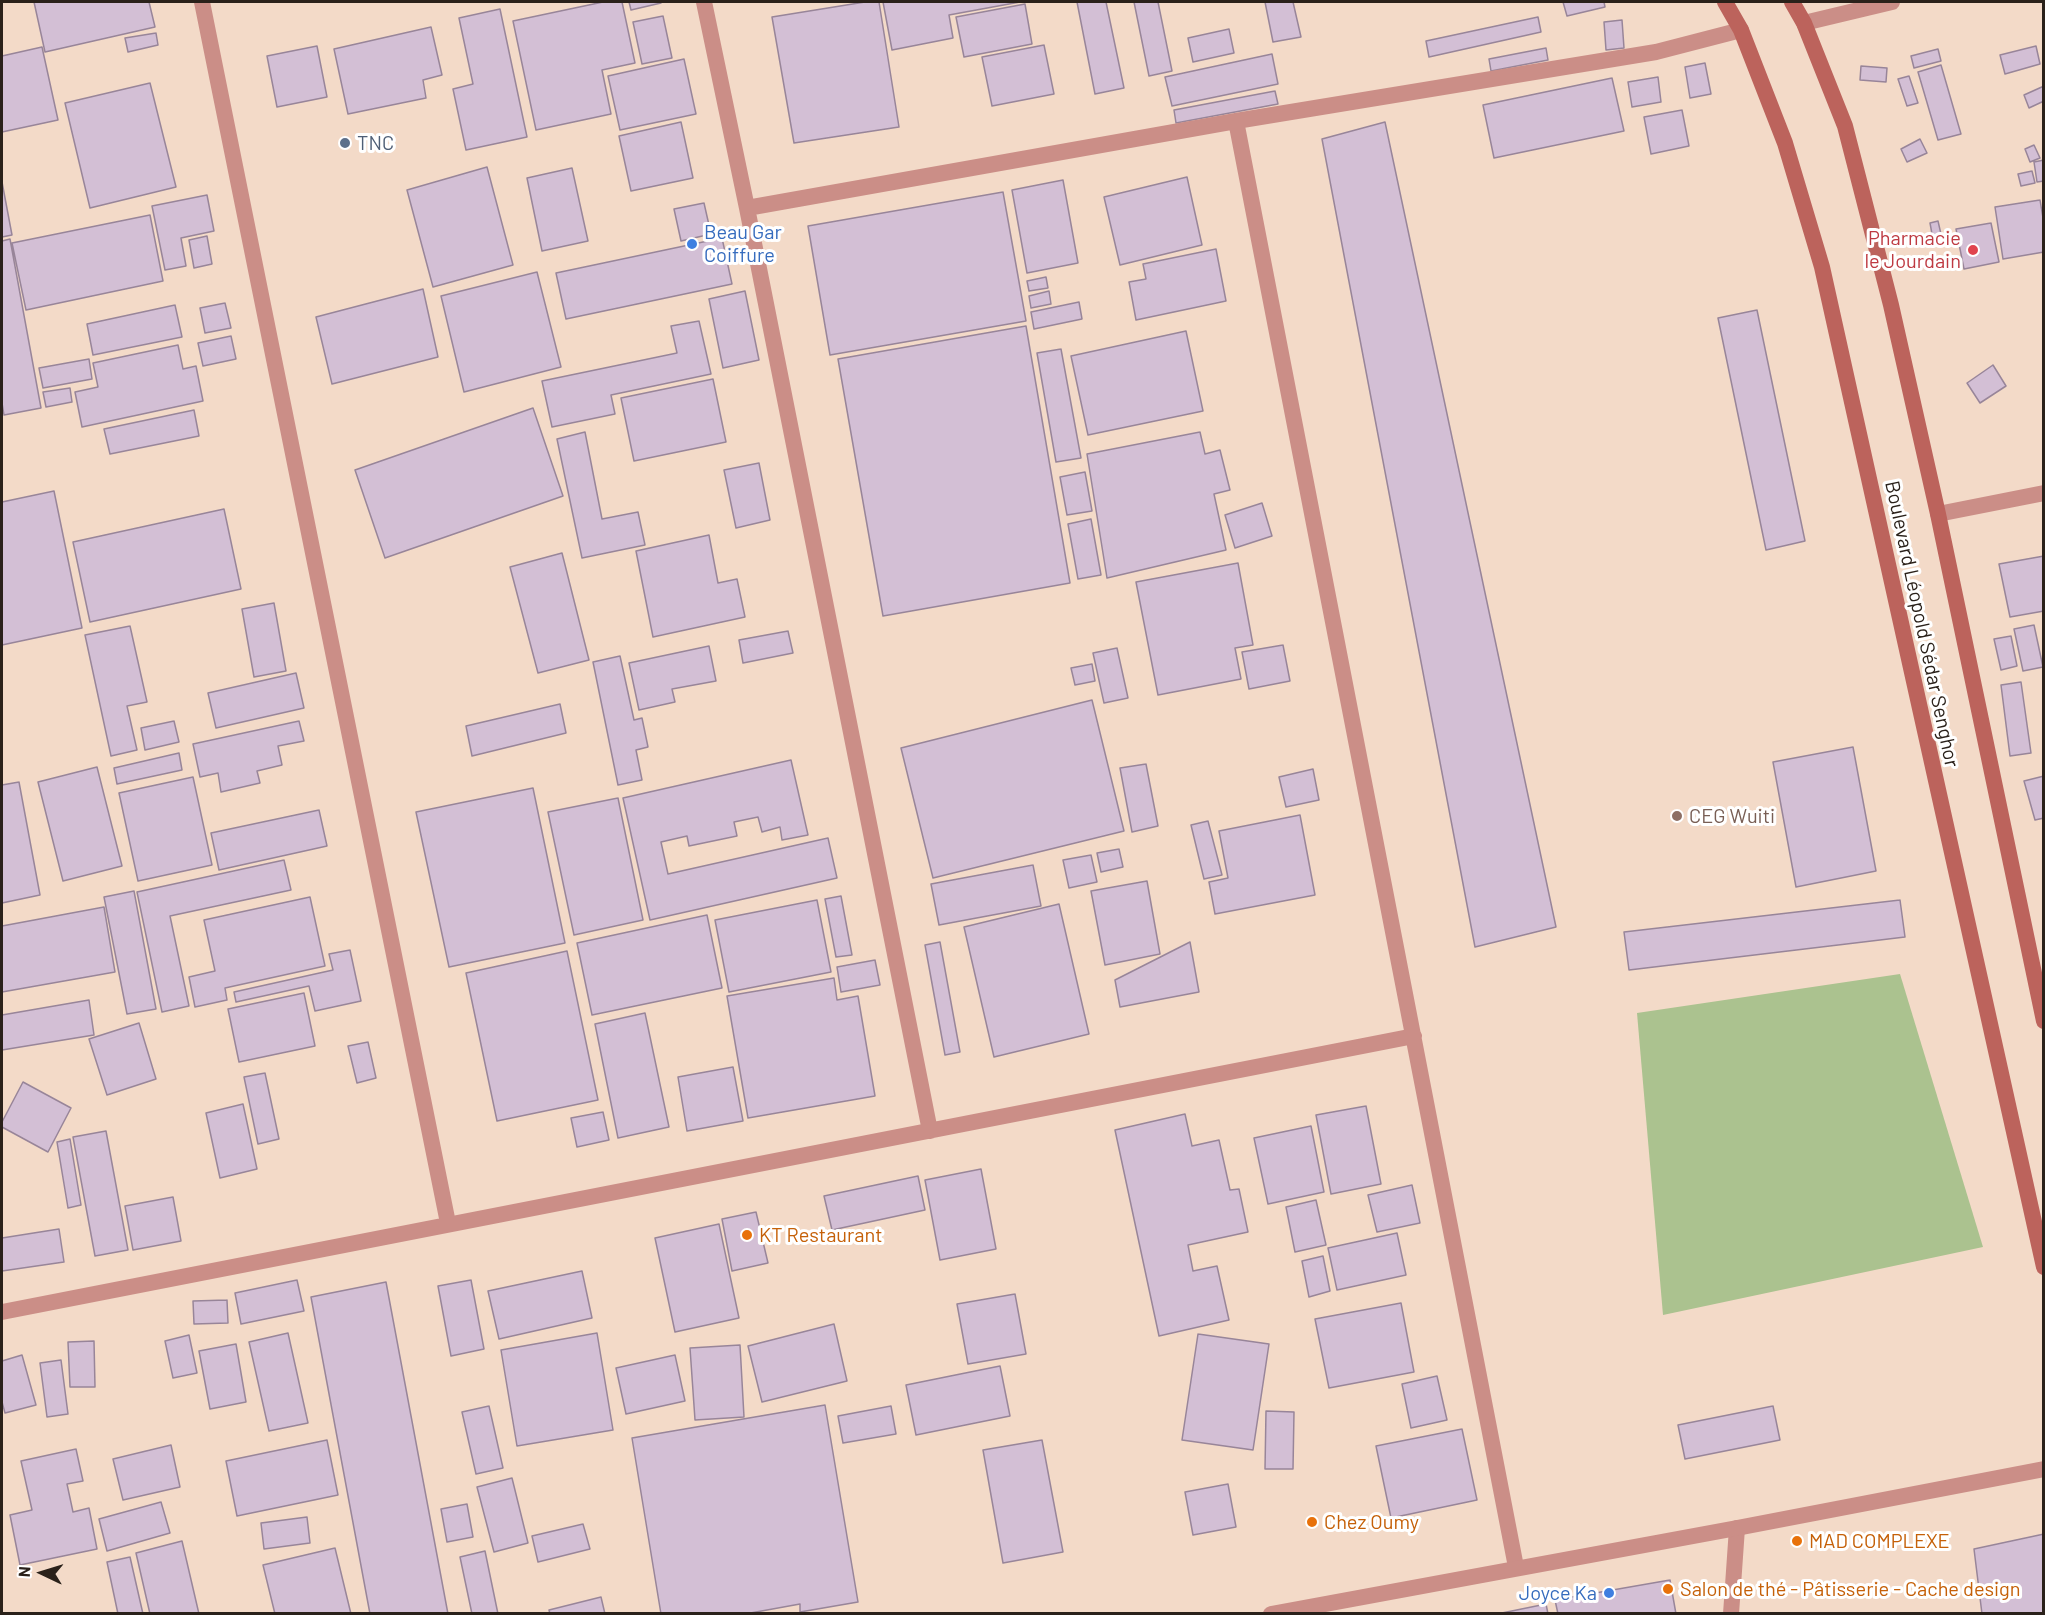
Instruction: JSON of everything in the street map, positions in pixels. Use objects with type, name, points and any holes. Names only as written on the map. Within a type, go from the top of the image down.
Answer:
[{"type":"main road","name":"Boulevard Léopold Sédar Senghor","points":[[1725,2],[1742,30],[1785,143],[1822,267],[2043,1267]]},
{"type":"main road","name":"Boulevard Léopold Sédar Senghor","points":[[1792,2],[1804,24],[1845,126],[1891,305],[1938,514],[2041,1002],[2043,1021]]},
{"type":"street","points":[[202,2],[448,1223]]},
{"type":"street","points":[[704,2],[930,1131]]},
{"type":"street","points":[[1804,24],[1892,2]]},
{"type":"street","points":[[747,208],[1236,121],[1656,52],[1742,30]]},
{"type":"street","points":[[1236,121],[1516,1567]]},
{"type":"street","points":[[1938,514],[2043,493]]},
{"type":"street","points":[[2,1312],[1414,1036]]},
{"type":"street","points":[[1271,1614],[2043,1469]]},
{"type":"street","points":[[1731,1614],[1737,1528]]},
{"type":"green space","points":[[1900,974],[1983,1247],[1663,1315],[1637,1013]]},
{"type":"building","points":[[34,2],[149,2],[155,27],[45,52]]},
{"type":"building","points":[[603,2],[622,2],[635,63],[602,70],[611,114],[536,130],[513,21]]},
{"type":"building","points":[[629,2],[661,2],[661,3],[631,10]]},
{"type":"building","points":[[865,2],[879,2],[899,127],[794,143],[772,17]]},
{"type":"building","points":[[883,2],[1020,2],[949,15],[953,38],[892,50]]},
{"type":"building","points":[[1077,2],[1106,2],[1124,88],[1095,94]]},
{"type":"building","points":[[1134,2],[1158,2],[1172,71],[1149,76]]},
{"type":"building","points":[[1265,2],[1293,2],[1301,37],[1273,42]]},
{"type":"building","points":[[1563,2],[1604,2],[1605,7],[1567,16]]},
{"type":"building","points":[[1025,4],[1032,44],[964,57],[956,17]]},
{"type":"building","points":[[500,9],[527,137],[466,150],[453,89],[473,84],[459,18]]},
{"type":"building","points":[[663,16],[672,58],[642,64],[633,22]]},
{"type":"building","points":[[1538,17],[1541,32],[1429,57],[1426,41]]},
{"type":"building","points":[[1622,20],[1624,48],[1606,50],[1604,22]]},
{"type":"building","points":[[431,27],[442,75],[423,80],[426,98],[348,114],[334,49]]},
{"type":"building","points":[[1229,29],[1234,53],[1193,62],[1188,38]]},
{"type":"building","points":[[156,33],[158,45],[128,52],[125,38]]},
{"type":"building","points":[[1044,45],[1054,94],[992,106],[982,57]]},
{"type":"building","points":[[317,46],[327,97],[277,107],[267,56]]},
{"type":"building","points":[[2036,46],[2040,64],[2005,74],[2000,55]]},
{"type":"building","points":[[42,47],[58,120],[2,132],[2,56]]},
{"type":"building","points":[[1546,48],[1548,60],[1491,71],[1489,59]]},
{"type":"building","points":[[1938,49],[1941,61],[1914,68],[1911,56]]},
{"type":"building","points":[[1272,54],[1278,84],[1172,106],[1165,77]]},
{"type":"building","points":[[684,59],[696,114],[620,130],[608,76]]},
{"type":"building","points":[[1705,63],[1711,94],[1690,98],[1685,67]]},
{"type":"building","points":[[1941,65],[1961,134],[1938,140],[1918,72]]},
{"type":"building","points":[[1861,66],[1887,68],[1886,82],[1860,80]]},
{"type":"building","points":[[1909,76],[1918,103],[1907,106],[1898,79]]},
{"type":"building","points":[[1658,77],[1661,102],[1632,107],[1628,82]]},
{"type":"building","points":[[1612,78],[1624,131],[1494,158],[1483,105]]},
{"type":"building","points":[[150,83],[176,187],[90,208],[65,103]]},
{"type":"building","points":[[2044,86],[2044,101],[2029,108],[2024,95]]},
{"type":"building","points":[[1275,91],[1278,104],[1176,123],[1174,110]]},
{"type":"building","points":[[1682,110],[1689,146],[1651,154],[1644,117]]},
{"type":"building","points":[[681,122],[693,178],[631,191],[619,136]]},
{"type":"building","points":[[1385,122],[1556,927],[1475,947],[1322,139]]},
{"type":"building","points":[[1920,139],[1927,153],[1907,162],[1901,149]]},
{"type":"building","points":[[2034,145],[2040,158],[2030,162],[2025,149]]},
{"type":"building","points":[[2044,160],[2044,181],[2037,182],[2034,162]]},
{"type":"building","points":[[487,167],[513,265],[433,287],[407,190]]},
{"type":"building","points":[[572,168],[588,241],[542,251],[527,178]]},
{"type":"building","points":[[2032,171],[2035,183],[2021,186],[2018,174]]},
{"type":"building","points":[[1187,177],[1202,245],[1120,265],[1104,197]]},
{"type":"building","points":[[1063,180],[1078,263],[1027,273],[1012,190]]},
{"type":"building","points":[[2,182],[12,235],[2,237]]},
{"type":"building","points":[[1003,192],[1026,321],[830,355],[808,226]]},
{"type":"building","points":[[207,195],[214,231],[181,238],[186,266],[165,270],[152,206]]},
{"type":"building","points":[[2040,200],[2044,224],[2044,252],[2003,259],[1995,207]]},
{"type":"building","points":[[704,203],[711,234],[681,241],[674,209]]},
{"type":"building","points":[[150,215],[163,281],[26,310],[12,243]]},
{"type":"building","points":[[1938,221],[1943,243],[1934,245],[1930,223]]},
{"type":"building","points":[[1991,223],[1999,262],[1964,269],[1956,229]]},
{"type":"building","points":[[207,236],[212,264],[194,268],[189,240]]},
{"type":"building","points":[[722,238],[732,284],[566,319],[556,273]]},
{"type":"building","points":[[10,239],[41,408],[4,415],[2,403],[2,241]]},
{"type":"building","points":[[1216,249],[1226,301],[1136,320],[1129,282],[1146,279],[1143,264]]},
{"type":"building","points":[[537,272],[561,367],[464,392],[441,296]]},
{"type":"building","points":[[1046,277],[1048,288],[1029,291],[1027,281]]},
{"type":"building","points":[[423,289],[438,357],[332,384],[316,317]]},
{"type":"building","points":[[745,291],[759,360],[723,368],[709,299]]},
{"type":"building","points":[[1049,291],[1051,304],[1031,308],[1029,296]]},
{"type":"building","points":[[1079,302],[1082,319],[1034,329],[1031,312]]},
{"type":"building","points":[[225,303],[231,328],[205,333],[200,308]]},
{"type":"building","points":[[175,305],[182,337],[93,355],[87,324]]},
{"type":"building","points":[[1757,310],[1805,541],[1766,550],[1718,318]]},
{"type":"building","points":[[699,321],[711,374],[611,395],[615,414],[552,427],[542,381],[677,353],[671,326]]},
{"type":"building","points":[[1026,326],[1070,583],[883,616],[838,359]]},
{"type":"building","points":[[1186,331],[1203,411],[1088,435],[1071,356]]},
{"type":"building","points":[[231,336],[236,359],[203,366],[198,343]]},
{"type":"building","points":[[178,345],[183,369],[196,366],[203,401],[82,427],[75,392],[98,387],[93,363]]},
{"type":"building","points":[[1061,349],[1081,458],[1056,462],[1037,353]]},
{"type":"building","points":[[89,359],[92,379],[43,388],[39,368]]},
{"type":"building","points":[[1993,365],[2006,386],[1980,403],[1967,383]]},
{"type":"building","points":[[713,379],[726,442],[634,461],[621,398]]},
{"type":"building","points":[[70,388],[72,402],[46,407],[43,392]]},
{"type":"building","points":[[533,408],[563,496],[385,558],[355,470]]},
{"type":"building","points":[[194,410],[199,436],[110,454],[104,429]]},
{"type":"building","points":[[585,432],[602,519],[638,512],[645,545],[582,558],[557,439]]},
{"type":"building","points":[[1200,432],[1205,454],[1220,450],[1230,490],[1214,494],[1226,550],[1107,578],[1087,454]]},
{"type":"building","points":[[759,463],[770,520],[736,528],[724,470]]},
{"type":"building","points":[[1085,472],[1092,511],[1067,515],[1060,477]]},
{"type":"building","points":[[54,491],[82,628],[2,645],[2,502]]},
{"type":"building","points":[[1262,503],[1272,536],[1235,548],[1225,515]]},
{"type":"building","points":[[224,509],[241,589],[90,622],[73,542]]},
{"type":"building","points":[[1091,519],[1101,575],[1078,579],[1068,524]]},
{"type":"building","points":[[709,535],[718,583],[737,579],[745,617],[653,637],[636,551]]},
{"type":"building","points":[[562,553],[589,660],[538,673],[510,567]]},
{"type":"building","points":[[2044,556],[2044,611],[2010,617],[1999,564]]},
{"type":"building","points":[[1238,563],[1253,645],[1235,648],[1241,679],[1158,695],[1136,582]]},
{"type":"building","points":[[274,603],[286,671],[254,677],[242,609]]},
{"type":"building","points":[[2034,625],[2043,667],[2023,671],[2014,629]]},
{"type":"building","points":[[130,626],[147,702],[127,706],[137,750],[111,756],[85,635]]},
{"type":"building","points":[[788,631],[793,653],[743,663],[739,640]]},
{"type":"building","points":[[2011,636],[2017,666],[2001,670],[1994,639]]},
{"type":"building","points":[[1283,645],[1290,681],[1249,689],[1242,652]]},
{"type":"building","points":[[709,646],[716,681],[672,689],[675,702],[639,710],[629,663]]},
{"type":"building","points":[[1117,648],[1128,698],[1104,703],[1093,653]]},
{"type":"building","points":[[620,656],[634,720],[642,718],[648,747],[636,750],[642,780],[618,785],[593,662]]},
{"type":"building","points":[[1092,664],[1095,681],[1075,685],[1071,668]]},
{"type":"building","points":[[296,673],[304,708],[216,728],[208,693]]},
{"type":"building","points":[[2021,682],[2031,753],[2010,756],[2001,685]]},
{"type":"building","points":[[1092,700],[1124,831],[933,878],[901,748]]},
{"type":"building","points":[[560,704],[566,733],[472,756],[466,726]]},
{"type":"building","points":[[174,721],[179,742],[145,750],[141,728]]},
{"type":"building","points":[[299,721],[304,741],[278,746],[282,765],[257,771],[260,783],[221,792],[218,773],[200,777],[193,744]]},
{"type":"building","points":[[1853,747],[1876,871],[1796,887],[1773,762]]},
{"type":"building","points":[[179,753],[182,770],[117,784],[114,768]]},
{"type":"building","points":[[791,760],[808,835],[782,840],[780,827],[762,832],[758,817],[734,822],[737,836],[689,846],[687,836],[661,842],[668,874],[828,838],[837,878],[650,920],[623,798]]},
{"type":"building","points":[[1146,764],[1158,826],[1132,832],[1120,768]]},
{"type":"building","points":[[97,767],[122,866],[63,881],[38,782]]},
{"type":"building","points":[[1313,769],[1319,800],[1286,807],[1279,777]]},
{"type":"building","points":[[2044,776],[2044,818],[2035,820],[2024,781]]},
{"type":"building","points":[[193,777],[212,865],[138,881],[119,793]]},
{"type":"building","points":[[19,782],[40,895],[2,903],[2,785]]},
{"type":"building","points":[[533,788],[565,943],[449,967],[416,812]]},
{"type":"building","points":[[618,798],[643,920],[574,935],[548,812]]},
{"type":"building","points":[[319,810],[327,846],[219,870],[211,833]]},
{"type":"building","points":[[1300,815],[1315,895],[1215,914],[1209,882],[1228,878],[1219,831]]},
{"type":"building","points":[[1208,821],[1222,875],[1204,879],[1191,825]]},
{"type":"building","points":[[1119,849],[1123,867],[1101,872],[1097,853]]},
{"type":"building","points":[[1091,855],[1097,882],[1069,888],[1063,860]]},
{"type":"building","points":[[284,860],[291,890],[170,916],[189,1006],[162,1012],[137,892]]},
{"type":"building","points":[[1033,865],[1041,906],[939,925],[931,884]]},
{"type":"building","points":[[1147,881],[1160,954],[1105,965],[1091,891]]},
{"type":"building","points":[[134,891],[156,1009],[127,1014],[104,897]]},
{"type":"building","points":[[841,896],[852,955],[836,957],[825,899]]},
{"type":"building","points":[[310,897],[325,966],[225,988],[227,1000],[195,1007],[189,977],[215,971],[204,920]]},
{"type":"building","points":[[817,900],[831,972],[729,992],[715,920]]},
{"type":"building","points":[[1900,900],[1905,937],[1629,970],[1624,932]]},
{"type":"building","points":[[1059,904],[1089,1034],[994,1057],[964,927]]},
{"type":"building","points":[[104,907],[115,972],[2,992],[2,926]]},
{"type":"building","points":[[707,915],[722,988],[592,1015],[577,943]]},
{"type":"building","points":[[940,942],[960,1052],[945,1055],[925,945]]},
{"type":"building","points":[[1190,942],[1199,992],[1120,1007],[1115,980]]},
{"type":"building","points":[[350,950],[361,1001],[315,1011],[309,986],[236,1002],[234,992],[333,970],[329,954]]},
{"type":"building","points":[[567,951],[598,1100],[497,1121],[466,973]]},
{"type":"building","points":[[875,960],[880,985],[841,992],[837,967]]},
{"type":"building","points":[[834,978],[837,1000],[858,996],[875,1096],[748,1118],[727,996]]},
{"type":"building","points":[[304,993],[315,1046],[239,1062],[228,1009]]},
{"type":"building","points":[[89,1000],[94,1035],[2,1050],[2,1015]]},
{"type":"building","points":[[645,1013],[669,1127],[618,1138],[595,1024]]},
{"type":"building","points":[[139,1023],[156,1079],[107,1095],[89,1039]]},
{"type":"building","points":[[368,1042],[376,1078],[357,1083],[348,1046]]},
{"type":"building","points":[[733,1067],[743,1121],[687,1131],[678,1077]]},
{"type":"building","points":[[265,1073],[279,1139],[258,1144],[244,1077]]},
{"type":"building","points":[[23,1082],[71,1108],[48,1152],[2,1127],[2,1122]]},
{"type":"building","points":[[243,1104],[257,1169],[220,1178],[206,1113]]},
{"type":"building","points":[[1366,1106],[1381,1184],[1331,1194],[1316,1115]]},
{"type":"building","points":[[603,1112],[609,1140],[577,1147],[571,1118]]},
{"type":"building","points":[[1185,1114],[1192,1146],[1219,1140],[1230,1190],[1239,1189],[1248,1232],[1188,1245],[1193,1271],[1217,1266],[1229,1320],[1159,1336],[1115,1130]]},
{"type":"building","points":[[1311,1126],[1324,1192],[1268,1204],[1254,1138]]},
{"type":"building","points":[[106,1131],[128,1250],[95,1256],[73,1137]]},
{"type":"building","points":[[70,1139],[81,1205],[68,1208],[57,1142]]},
{"type":"building","points":[[981,1169],[996,1249],[940,1260],[925,1180]]},
{"type":"building","points":[[918,1176],[925,1210],[832,1230],[824,1196]]},
{"type":"building","points":[[1412,1185],[1420,1223],[1377,1232],[1368,1195]]},
{"type":"building","points":[[173,1197],[181,1241],[133,1250],[125,1206]]},
{"type":"building","points":[[1316,1200],[1326,1245],[1295,1252],[1286,1207]]},
{"type":"building","points":[[756,1212],[768,1263],[732,1271],[722,1219]]},
{"type":"building","points":[[719,1224],[739,1318],[675,1332],[655,1238]]},
{"type":"building","points":[[59,1229],[64,1262],[2,1271],[2,1238]]},
{"type":"building","points":[[1397,1233],[1406,1275],[1337,1290],[1328,1248]]},
{"type":"building","points":[[1323,1256],[1330,1291],[1309,1297],[1302,1261]]},
{"type":"building","points":[[582,1271],[592,1318],[499,1339],[488,1291]]},
{"type":"building","points":[[297,1280],[304,1311],[241,1324],[235,1293]]},
{"type":"building","points":[[471,1280],[484,1349],[451,1356],[438,1286]]},
{"type":"building","points":[[386,1282],[448,1614],[370,1614],[311,1297]]},
{"type":"building","points":[[1015,1294],[1026,1354],[968,1364],[957,1304]]},
{"type":"building","points":[[227,1300],[228,1323],[194,1324],[193,1301]]},
{"type":"building","points":[[1401,1303],[1414,1372],[1329,1388],[1315,1319]]},
{"type":"building","points":[[834,1324],[847,1381],[762,1402],[748,1346]]},
{"type":"building","points":[[288,1333],[308,1423],[269,1431],[249,1342]]},
{"type":"building","points":[[597,1333],[613,1430],[517,1446],[501,1350]]},
{"type":"building","points":[[1198,1334],[1269,1344],[1253,1450],[1182,1440]]},
{"type":"building","points":[[189,1335],[197,1373],[173,1378],[165,1341]]},
{"type":"building","points":[[94,1341],[95,1387],[70,1387],[68,1342]]},
{"type":"building","points":[[236,1344],[246,1402],[210,1409],[199,1351]]},
{"type":"building","points":[[740,1345],[744,1417],[695,1420],[690,1348]]},
{"type":"building","points":[[22,1355],[36,1405],[5,1413],[2,1402],[2,1361]]},
{"type":"building","points":[[675,1355],[685,1401],[626,1414],[616,1368]]},
{"type":"building","points":[[61,1360],[68,1414],[47,1417],[40,1363]]},
{"type":"building","points":[[1000,1366],[1010,1416],[916,1435],[906,1385]]},
{"type":"building","points":[[1437,1376],[1447,1420],[1411,1428],[1402,1384]]},
{"type":"building","points":[[825,1405],[858,1602],[800,1612],[800,1604],[745,1614],[661,1614],[632,1438]]},
{"type":"building","points":[[489,1406],[503,1468],[476,1474],[462,1412]]},
{"type":"building","points":[[891,1406],[896,1434],[843,1443],[838,1416]]},
{"type":"building","points":[[1773,1406],[1780,1440],[1685,1459],[1678,1425]]},
{"type":"building","points":[[1266,1411],[1294,1412],[1293,1469],[1265,1469]]},
{"type":"building","points":[[1462,1429],[1477,1500],[1391,1518],[1376,1446]]},
{"type":"building","points":[[327,1440],[338,1495],[237,1516],[226,1461]]},
{"type":"building","points":[[1042,1440],[1063,1552],[1003,1563],[983,1450]]},
{"type":"building","points":[[171,1445],[180,1487],[123,1500],[113,1459]]},
{"type":"building","points":[[76,1449],[83,1481],[67,1484],[73,1512],[89,1508],[97,1549],[20,1565],[10,1515],[32,1510],[21,1461]]},
{"type":"building","points":[[512,1478],[528,1543],[494,1552],[477,1487]]},
{"type":"building","points":[[1228,1484],[1236,1527],[1193,1535],[1185,1492]]},
{"type":"building","points":[[161,1502],[170,1533],[107,1551],[99,1519]]},
{"type":"building","points":[[467,1504],[473,1537],[447,1542],[441,1509]]},
{"type":"building","points":[[307,1517],[310,1543],[264,1549],[261,1523]]},
{"type":"building","points":[[583,1524],[590,1549],[538,1562],[532,1536]]},
{"type":"building","points":[[2044,1534],[2044,1614],[1982,1614],[1974,1549]]},
{"type":"building","points":[[182,1541],[199,1614],[150,1614],[136,1553]]},
{"type":"building","points":[[335,1548],[351,1614],[275,1614],[263,1565]]},
{"type":"building","points":[[485,1551],[498,1614],[472,1614],[460,1557]]},
{"type":"building","points":[[130,1557],[143,1614],[118,1614],[107,1562]]},
{"type":"building","points":[[1670,1580],[1676,1614],[1558,1614],[1555,1600]]},
{"type":"building","points":[[601,1597],[605,1614],[550,1614],[549,1610]]},
{"type":"building","points":[[1546,1604],[1548,1614],[1497,1614]]},
{"type":"place","name":"TNC","points":[[345,143]]},
{"type":"place","name":"Beau Gar Coiffure","points":[[692,244]]},
{"type":"place","name":"Pharmacie le Jourdain","points":[[1973,250]]},
{"type":"place","name":"CEG Wuiti","points":[[1677,816]]},
{"type":"place","name":"KT Restaurant","points":[[747,1235]]},
{"type":"place","name":"Chez Oumy","points":[[1312,1522]]},
{"type":"place","name":"MAD COMPLEXE","points":[[1797,1541]]},
{"type":"place","name":"Salon de thé - Pâtisserie - Cache design","points":[[1668,1589]]},
{"type":"place","name":"Joyce Ka","points":[[1609,1593]]}]
